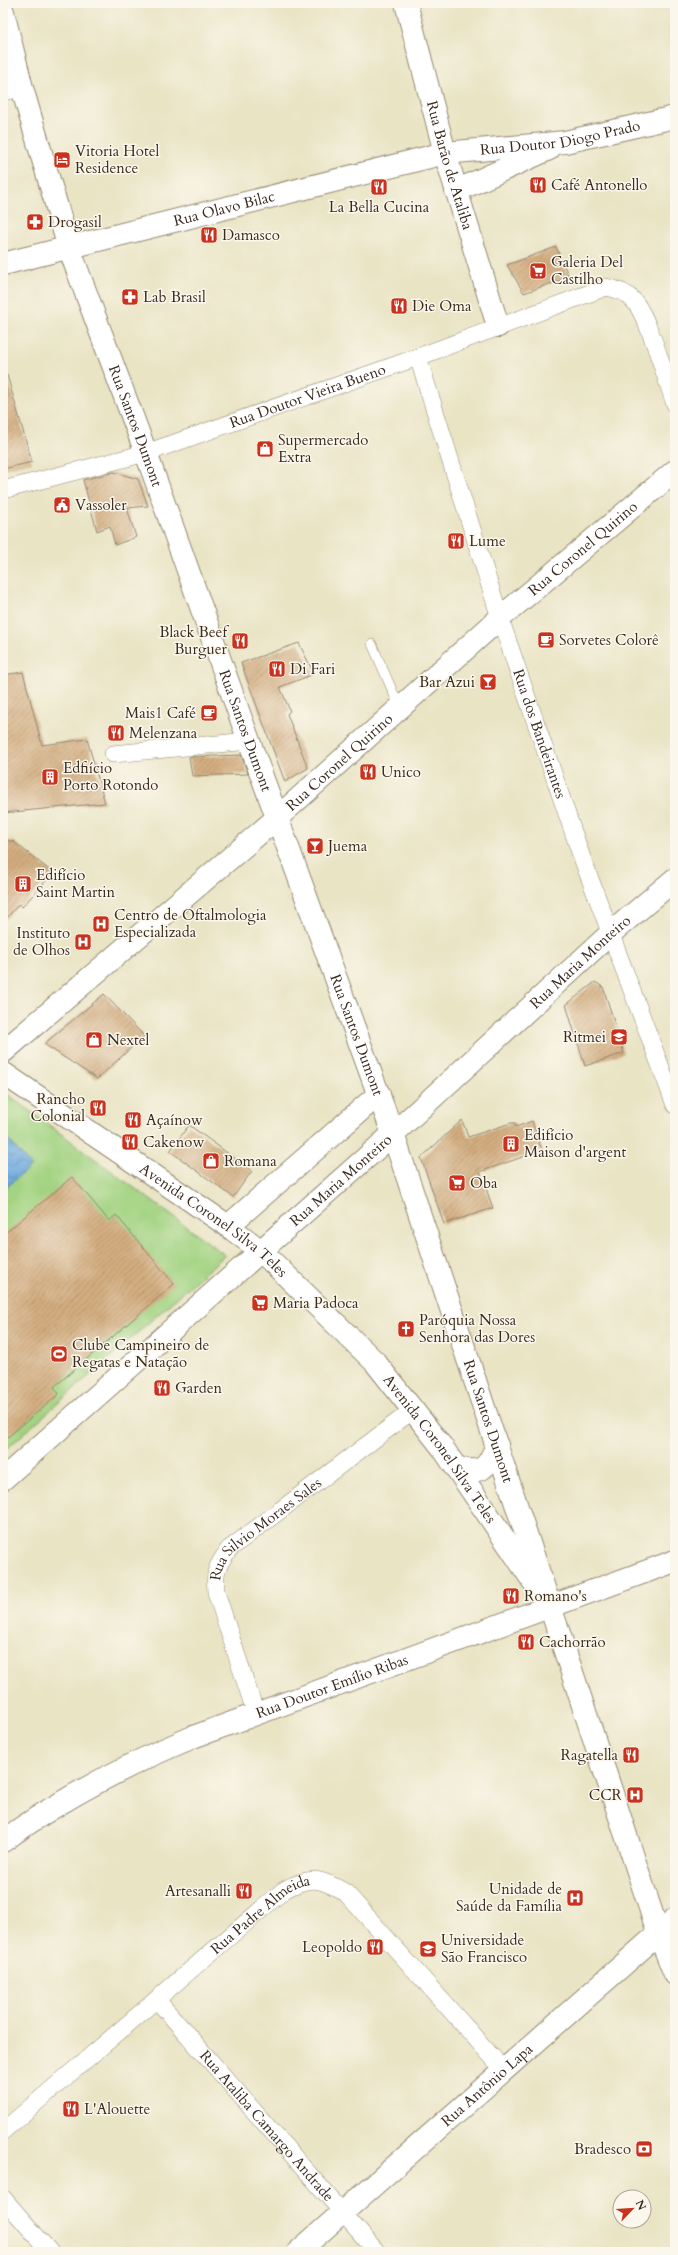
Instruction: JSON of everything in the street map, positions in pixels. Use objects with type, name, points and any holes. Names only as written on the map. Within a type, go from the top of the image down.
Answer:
[{"type":"street","name":"Rua Barão de Ataliba","points":[[406,3],[445,153],[498,326]]},
{"type":"street","name":"Rua Santos Dumont","points":[[3,12],[13,90],[69,248],[146,453],[249,741],[379,1094],[550,1606]]},
{"type":"street","name":"Rua Doutor Diogo Prado","points":[[445,153],[565,142],[675,117]]},
{"type":"street","points":[[456,191],[565,142]]},
{"type":"street","name":"Rua Olavo Bilac","points":[[3,264],[445,153]]},
{"type":"street","name":"Rua Doutor Vieira Bueno","points":[[3,490],[146,453],[418,357],[606,287],[620,290],[634,301],[643,317],[675,404]]},
{"type":"street","name":"Rua dos Bandeirantes","points":[[418,357],[500,618],[581,855],[675,1105]]},
{"type":"street","name":"Rua Coronel Quirino","points":[[3,1052],[277,818],[500,618],[675,470]]},
{"type":"street","points":[[113,754],[249,741]]},
{"type":"street","name":"Rua Maria Monteiro","points":[[3,1479],[393,1134],[611,934],[675,879]]},
{"type":"street","name":"Avenida Coronel Silva Teles","points":[[3,1073],[228,1226],[260,1251],[375,1362],[456,1467],[550,1606],[658,1932],[675,1974]]},
{"type":"street","points":[[228,1226],[379,1094]]},
{"type":"street","name":"Rua Silvio Moraes Sales","points":[[256,1714],[216,1592],[214,1575],[229,1549],[413,1410]]},
{"type":"street","points":[[456,1467],[472,1472],[481,1469],[492,1457],[497,1445]]},
{"type":"street","name":"Rua Doutor Emílio Ribas","points":[[3,1841],[55,1806],[137,1760],[193,1737],[675,1561]]},
{"type":"street","name":"Rua Padre Almeida","points":[[3,2131],[284,1890],[299,1881],[313,1879],[327,1882],[346,1893],[503,2069]]},
{"type":"street","name":"Rua Antônio Lapa","points":[[298,2252],[658,1932],[675,1919]]},
{"type":"street","name":"Rua Ataliba Camargo Andrade","points":[[157,2000],[377,2252]]},
{"type":"street","points":[[3,2198],[50,2252]]},
{"type":"lane","points":[[372,644],[400,708]]},
{"type":"green space","name":"Clube Campineiro de Regatas e Natação","points":[[3,1091],[225,1255],[3,1452]]},
{"type":"water","points":[[3,1133],[31,1166],[3,1190]]},
{"type":"building","name":"Galeria Del Castilho","points":[[556,247],[569,277],[524,293],[507,265]]},
{"type":"building","points":[[3,375],[7,375],[32,462],[3,469]]},
{"type":"building","points":[[114,472],[138,479],[148,506],[127,508],[136,537],[115,545],[110,526],[97,531],[83,480]]},
{"type":"building","points":[[299,643],[314,674],[280,687],[290,711],[287,714],[308,768],[285,782],[241,663]]},
{"type":"building","name":"Edfiício Porto Rotondo","points":[[23,672],[42,745],[87,739],[105,803],[3,813],[3,675]]},
{"type":"building","points":[[241,755],[248,774],[192,776],[189,757]]},
{"type":"building","name":"Edifício Saint Martin","points":[[3,841],[13,841],[53,873],[22,907],[19,904],[3,922]]},
{"type":"building","points":[[595,982],[603,987],[624,1053],[585,1066],[566,1005]]},
{"type":"building","name":"Nextel","points":[[104,994],[144,1036],[97,1079],[44,1044]]},
{"type":"building","name":"Oba","points":[[462,1120],[468,1137],[511,1123],[515,1123],[516,1127],[532,1121],[542,1150],[480,1172],[493,1208],[444,1224],[421,1158]]},
{"type":"building","name":"Romana","points":[[189,1125],[252,1171],[233,1197],[170,1151]]},
{"type":"building","name":"Clube Campineiro de Regatas e Natação","points":[[72,1177],[109,1221],[116,1215],[174,1284],[54,1387],[59,1394],[3,1441],[3,1235]]},
{"type":"place","name":"Vitoria Hotel Residence","points":[[62,160]]},
{"type":"place","name":"Café Antonello","points":[[538,185]]},
{"type":"place","name":"La Bella Cucina","points":[[379,187]]},
{"type":"place","name":"Drogasil","points":[[35,222]]},
{"type":"place","name":"Damasco","points":[[209,235]]},
{"type":"place","name":"Galeria Del Castilho","points":[[538,271]]},
{"type":"place","name":"Lab Brasil","points":[[130,297]]},
{"type":"place","name":"Die Oma","points":[[399,306]]},
{"type":"place","name":"Supermercado Extra","points":[[265,449]]},
{"type":"place","name":"Vassoler","points":[[62,505]]},
{"type":"place","name":"Lume","points":[[456,541]]},
{"type":"place","name":"Sorvetes Colorê","points":[[546,640]]},
{"type":"place","name":"Black Beef Burguer","points":[[240,641]]},
{"type":"place","name":"Di Fari","points":[[277,669]]},
{"type":"place","name":"Bar Azui","points":[[488,682]]},
{"type":"place","name":"Mais1 Café","points":[[209,713]]},
{"type":"place","name":"Melenzana","points":[[116,733]]},
{"type":"place","name":"Unico","points":[[368,772]]},
{"type":"place","name":"Edfiício Porto Rotondo","points":[[50,777]]},
{"type":"place","name":"Juema","points":[[315,846]]},
{"type":"place","name":"Edifício Saint Martin","points":[[23,884]]},
{"type":"place","name":"Centro de Oftalmologia Especializada","points":[[101,924]]},
{"type":"place","name":"Instituto de Olhos","points":[[83,942]]},
{"type":"place","name":"Ritmei","points":[[619,1037]]},
{"type":"place","name":"Nextel","points":[[94,1040]]},
{"type":"place","name":"Rancho Colonial","points":[[98,1108]]},
{"type":"place","name":"Açaínow","points":[[133,1120]]},
{"type":"place","name":"Cakenow","points":[[130,1142]]},
{"type":"place","name":"Edifício Maison d'argent","points":[[511,1144]]},
{"type":"place","name":"Romana","points":[[211,1161]]},
{"type":"place","name":"Oba","points":[[457,1183]]},
{"type":"place","name":"Maria Padoca","points":[[260,1303]]},
{"type":"place","name":"Paróquia Nossa Senhora das Dores","points":[[406,1329]]},
{"type":"place","name":"Clube Campineiro de Regatas e Natação","points":[[59,1354]]},
{"type":"place","name":"Garden","points":[[162,1388]]},
{"type":"place","name":"Romano's","points":[[511,1596]]},
{"type":"place","name":"Cachorrão","points":[[526,1642]]},
{"type":"place","name":"Ragatella","points":[[631,1755]]},
{"type":"place","name":"CCR","points":[[635,1795]]},
{"type":"place","name":"Artesanalli","points":[[244,1891]]},
{"type":"place","name":"Unidade de Saúde da Família","points":[[575,1898]]},
{"type":"place","name":"Leopoldo","points":[[375,1947]]},
{"type":"place","name":"Universidade São Francisco","points":[[428,1949]]},
{"type":"place","name":"L'Alouette","points":[[71,2109]]},
{"type":"place","name":"Bradesco","points":[[644,2149]]}]
